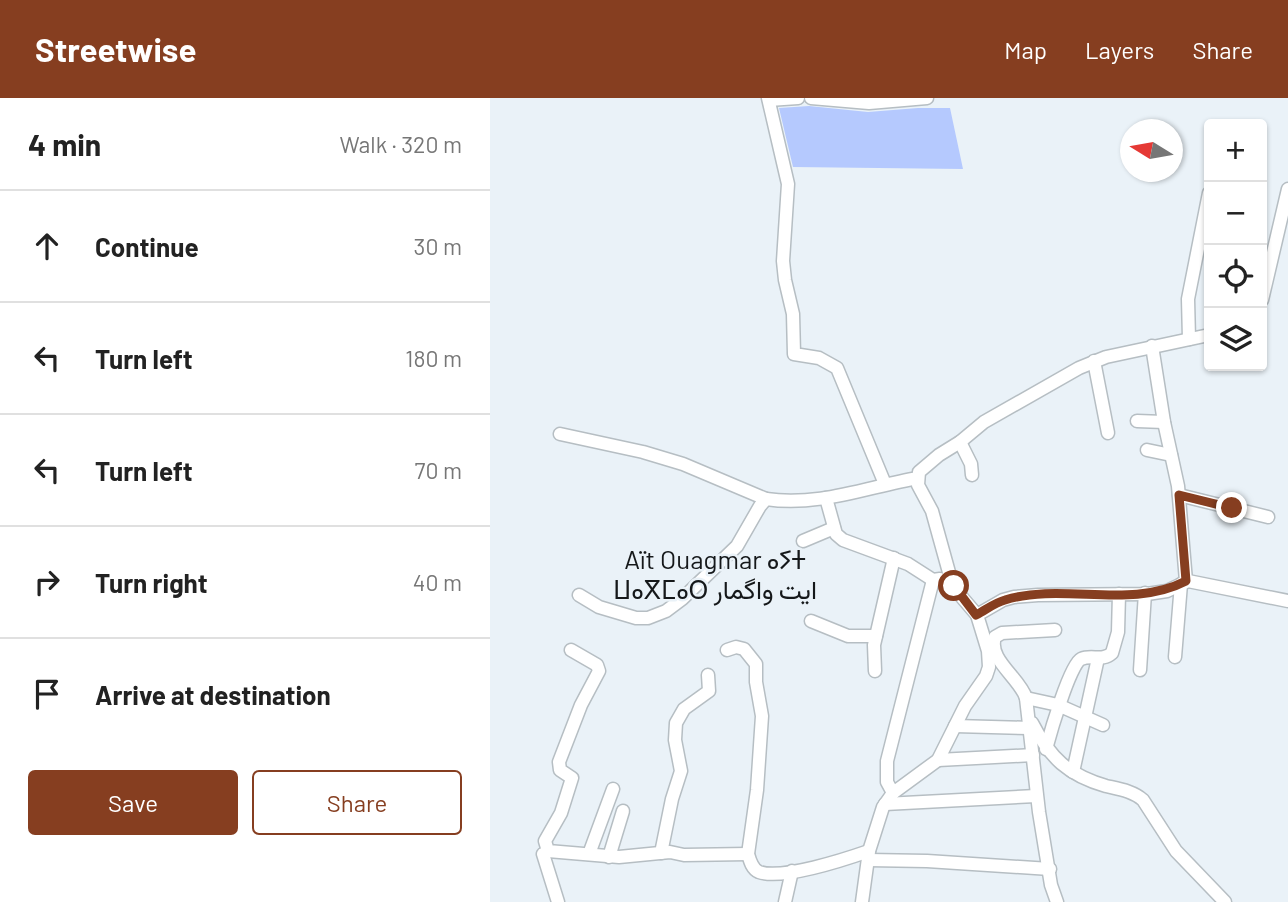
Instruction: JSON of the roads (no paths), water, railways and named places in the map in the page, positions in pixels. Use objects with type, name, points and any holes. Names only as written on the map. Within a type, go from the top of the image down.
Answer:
[{"type":"street","points":[[798,98],[768,99],[788,184],[783,253],[785,280],[793,314],[794,354],[819,358],[837,368],[844,379],[885,484]]},
{"type":"street","points":[[811,98],[869,103],[927,98]]},
{"type":"street","points":[[1267,279],[1288,189]]},
{"type":"street","points":[[1189,339],[1188,299],[1204,218]]},
{"type":"street","points":[[889,798],[938,760],[965,706],[986,676],[989,667],[988,650],[976,615],[960,595],[950,576],[946,554],[932,512],[920,489],[918,478],[924,467],[984,422],[1094,361],[1204,336]]},
{"type":"street","points":[[1152,346],[1179,495],[1183,583],[1175,657]]},
{"type":"street","points":[[1094,361],[1108,433]]},
{"type":"street","points":[[1137,421],[1164,422]]},
{"type":"street","points":[[560,434],[683,464],[766,499],[799,501],[826,498],[918,478]]},
{"type":"street","points":[[960,442],[971,464],[972,475]]},
{"type":"street","points":[[1147,450],[1171,455]]},
{"type":"street","points":[[1179,495],[1268,517]]},
{"type":"street","points":[[826,498],[836,534],[848,543],[908,564],[933,580],[950,576]]},
{"type":"street","points":[[579,595],[599,607],[636,618],[648,618],[666,611],[682,600],[737,546],[766,499]]},
{"type":"street","points":[[803,541],[834,528]]},
{"type":"street","points":[[875,671],[876,636],[894,558]]},
{"type":"street","points":[[862,902],[868,855],[889,798],[887,761],[933,580]]},
{"type":"street","points":[[976,615],[1014,597],[1038,594],[1145,593],[1167,591],[1183,583],[1199,582],[1288,601]]},
{"type":"street","points":[[1140,670],[1145,593]]},
{"type":"street","points":[[1046,749],[1058,705],[1075,663],[1084,657],[1107,657],[1114,648],[1118,632],[1119,594]]},
{"type":"street","points":[[811,621],[848,636],[876,636]]},
{"type":"street","points":[[1055,630],[1003,633],[994,639],[994,648],[1026,698],[1036,796],[1051,885],[1057,902]]},
{"type":"street","points":[[727,650],[736,647],[744,649],[756,664],[762,716],[757,790],[748,854],[751,864],[759,872],[792,871],[868,855],[1050,869]]},
{"type":"street","points":[[571,650],[597,665],[599,671],[581,705],[559,762],[560,771],[572,778],[561,813],[545,846],[549,852],[608,857],[639,857],[661,853],[748,854]]},
{"type":"street","points":[[1073,772],[1098,658]]},
{"type":"street","points":[[661,853],[672,799],[681,771],[675,740],[676,723],[688,705],[708,692],[708,675]]},
{"type":"street","points":[[1026,698],[1058,705],[1104,725]]},
{"type":"street","points":[[1028,714],[1046,749],[1060,764],[1101,784],[1139,796],[1176,851],[1225,902]]},
{"type":"street","points":[[955,726],[1030,728]]},
{"type":"street","points":[[938,760],[1033,755]]},
{"type":"street","points":[[589,854],[613,789]]},
{"type":"street","points":[[889,798],[1036,796]]},
{"type":"street","points":[[608,857],[623,811]]},
{"type":"street","points":[[543,855],[558,902]]},
{"type":"street","points":[[785,902],[792,871]]},
{"type":"district","name":"Aït Ouagmar ⴰⵢⵜ ⵡⴰⴳⵎⴰⵔ ايت واگمار","points":[[715,572]]}]
